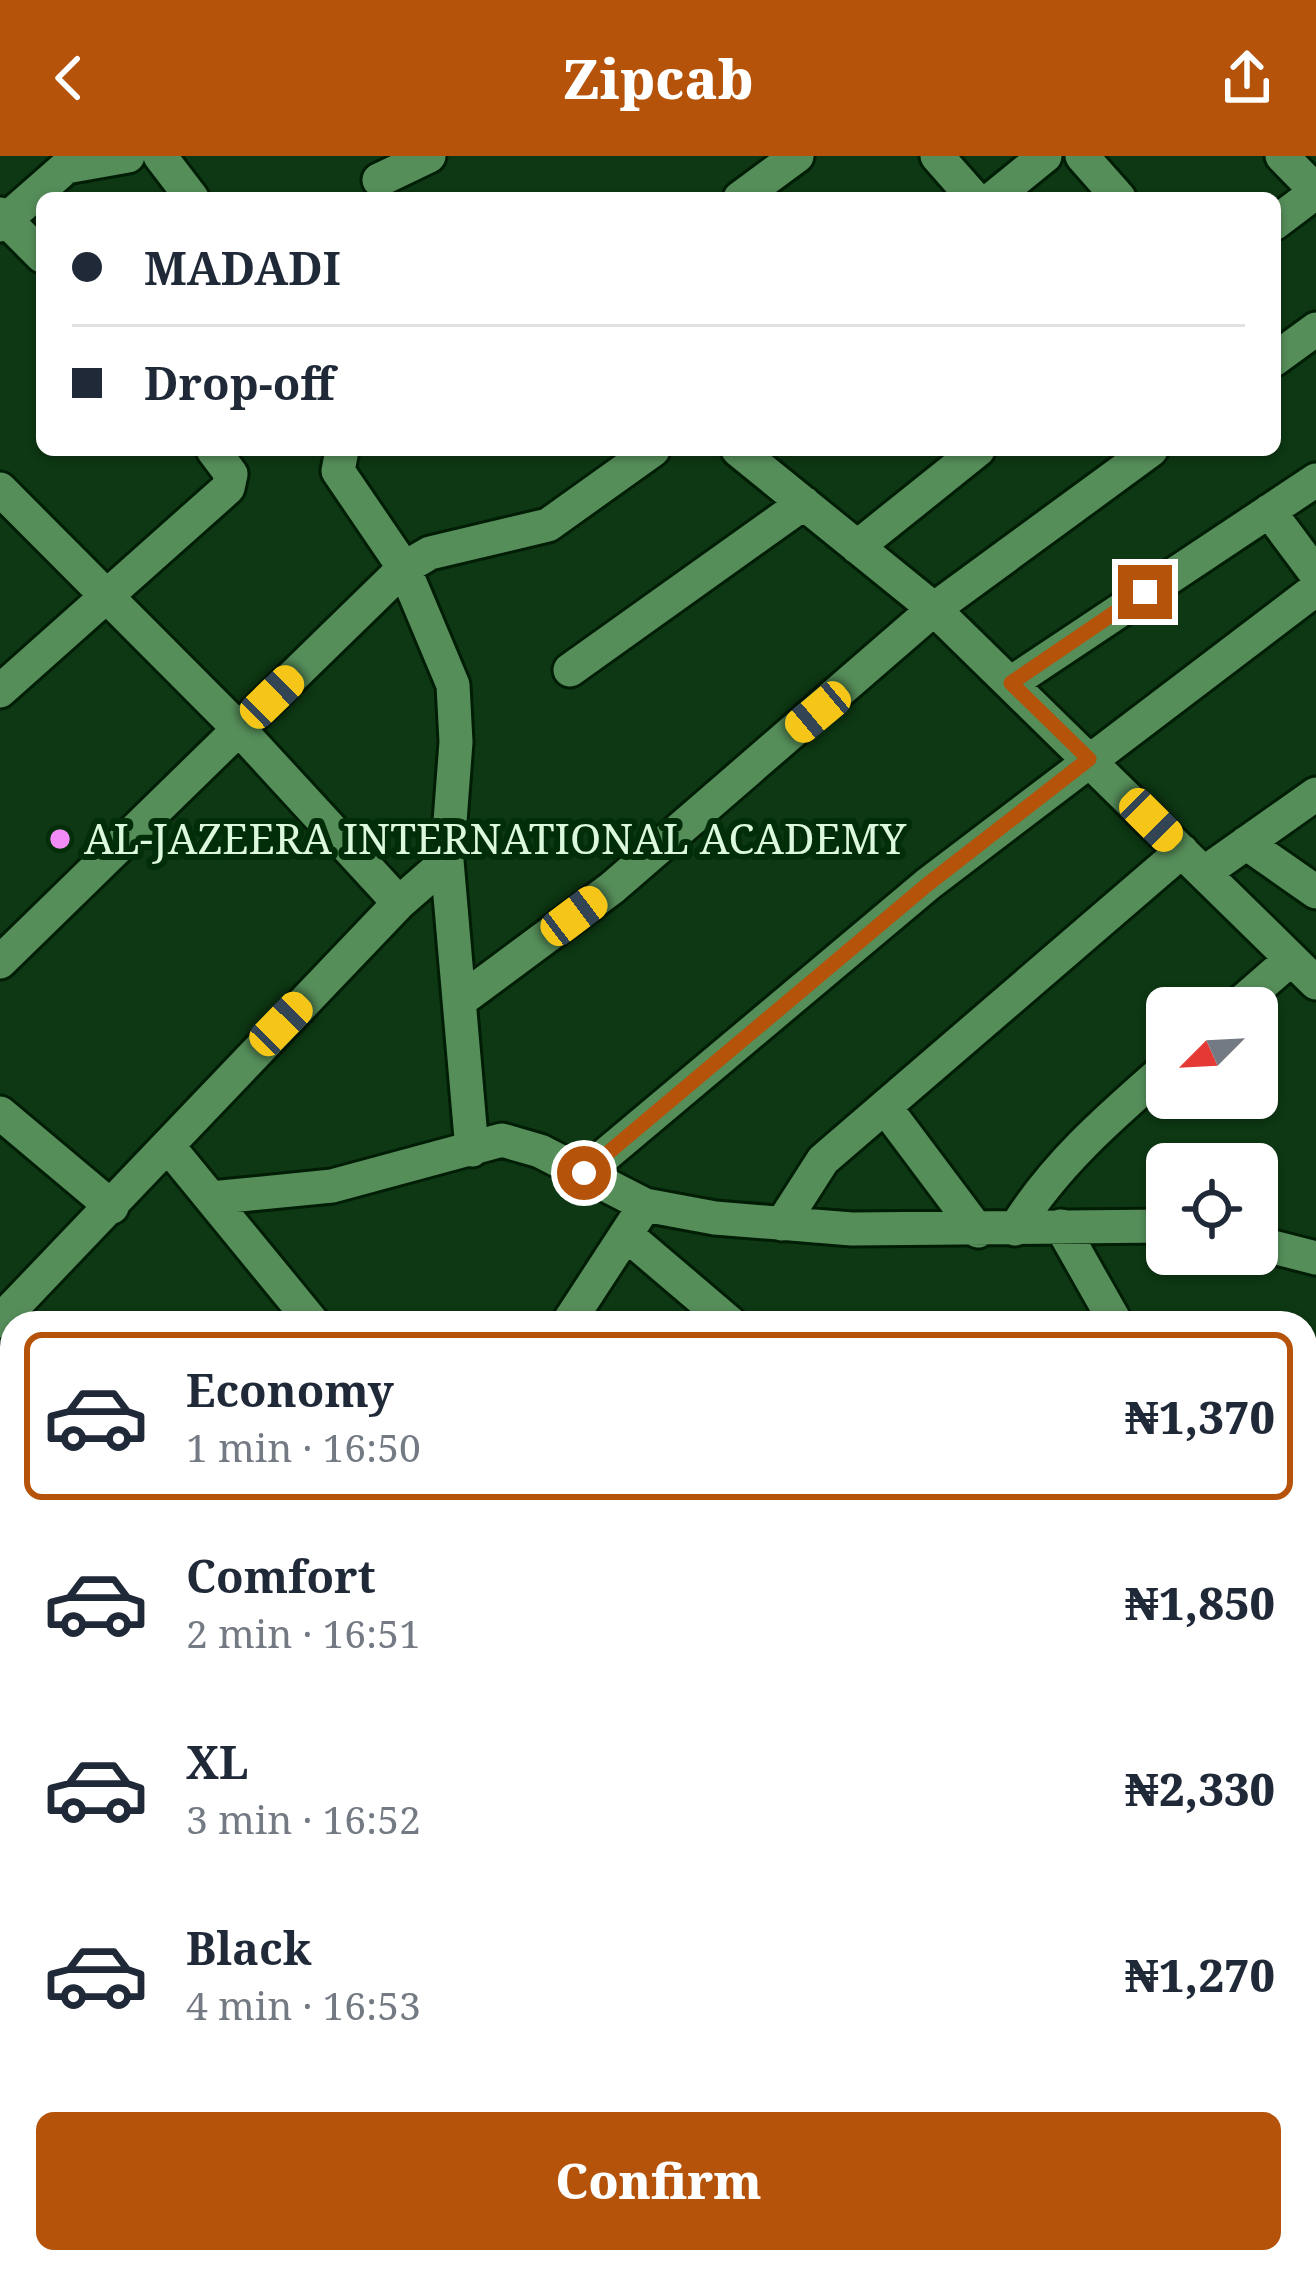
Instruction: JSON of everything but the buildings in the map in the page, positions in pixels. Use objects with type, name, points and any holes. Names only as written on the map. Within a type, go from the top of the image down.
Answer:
[{"type":"street","points":[[36,250],[2,219],[66,167],[128,156]]},
{"type":"street","points":[[160,156],[187,192]]},
{"type":"street","points":[[377,178],[429,156]]},
{"type":"street","points":[[748,192],[797,156]]},
{"type":"street","points":[[937,156],[969,192]]},
{"type":"street","points":[[1000,192],[1045,156]]},
{"type":"street","points":[[1082,156],[1114,192]]},
{"type":"street","points":[[1281,218],[1316,192],[1282,156]]},
{"type":"street","points":[[1281,354],[1316,328]]},
{"type":"street","points":[[0,691],[228,488],[231,474],[218,456]]},
{"type":"street","points":[[341,456],[338,471],[404,568],[453,685],[456,742],[447,861],[472,1150]]},
{"type":"street","points":[[0,962],[404,568],[430,553],[548,525],[645,456]]},
{"type":"street","points":[[745,456],[934,609],[1316,983]]},
{"type":"street","points":[[857,548],[970,456]]},
{"type":"street","points":[[461,1000],[612,888],[934,609],[1143,456]]},
{"type":"street","points":[[1011,683],[1316,480]]},
{"type":"street","points":[[0,489],[239,729],[399,903]]},
{"type":"street","points":[[570,670],[804,503]]},
{"type":"street","points":[[1269,511],[1316,574]]},
{"type":"street","points":[[584,1173],[928,884],[1316,589]]},
{"type":"street","points":[[782,1224],[823,1160],[885,1107],[1193,862],[1246,843],[1316,794]]},
{"type":"street","points":[[1246,843],[1316,892]]},
{"type":"street","points":[[10,1311],[399,903],[447,861]]},
{"type":"street","points":[[1259,987],[1292,959]]},
{"type":"street","points":[[1015,1229],[1032,1201],[1099,1127],[1146,1086]]},
{"type":"street","points":[[885,1107],[978,1231]]},
{"type":"street","points":[[0,1114],[112,1207]]},
{"type":"street","points":[[212,1198],[332,1186],[502,1140],[584,1173],[645,1205],[782,1224],[978,1231],[1146,1226]]},
{"type":"street","points":[[168,1146],[304,1311]]},
{"type":"street","points":[[577,1311],[629,1238],[645,1205]]},
{"type":"street","points":[[1060,1226],[1109,1311]]},
{"type":"street","points":[[629,1238],[716,1311]]},
{"type":"street","points":[[1278,1249],[1316,1258]]},
{"type":"place","name":"AL-JAZEERA INTERNATIONAL ACADEMY","points":[[60,839]]},
{"type":"route","points":[[584,1173],[928,884],[1089,759],[1011,683],[1145,592]]}]
